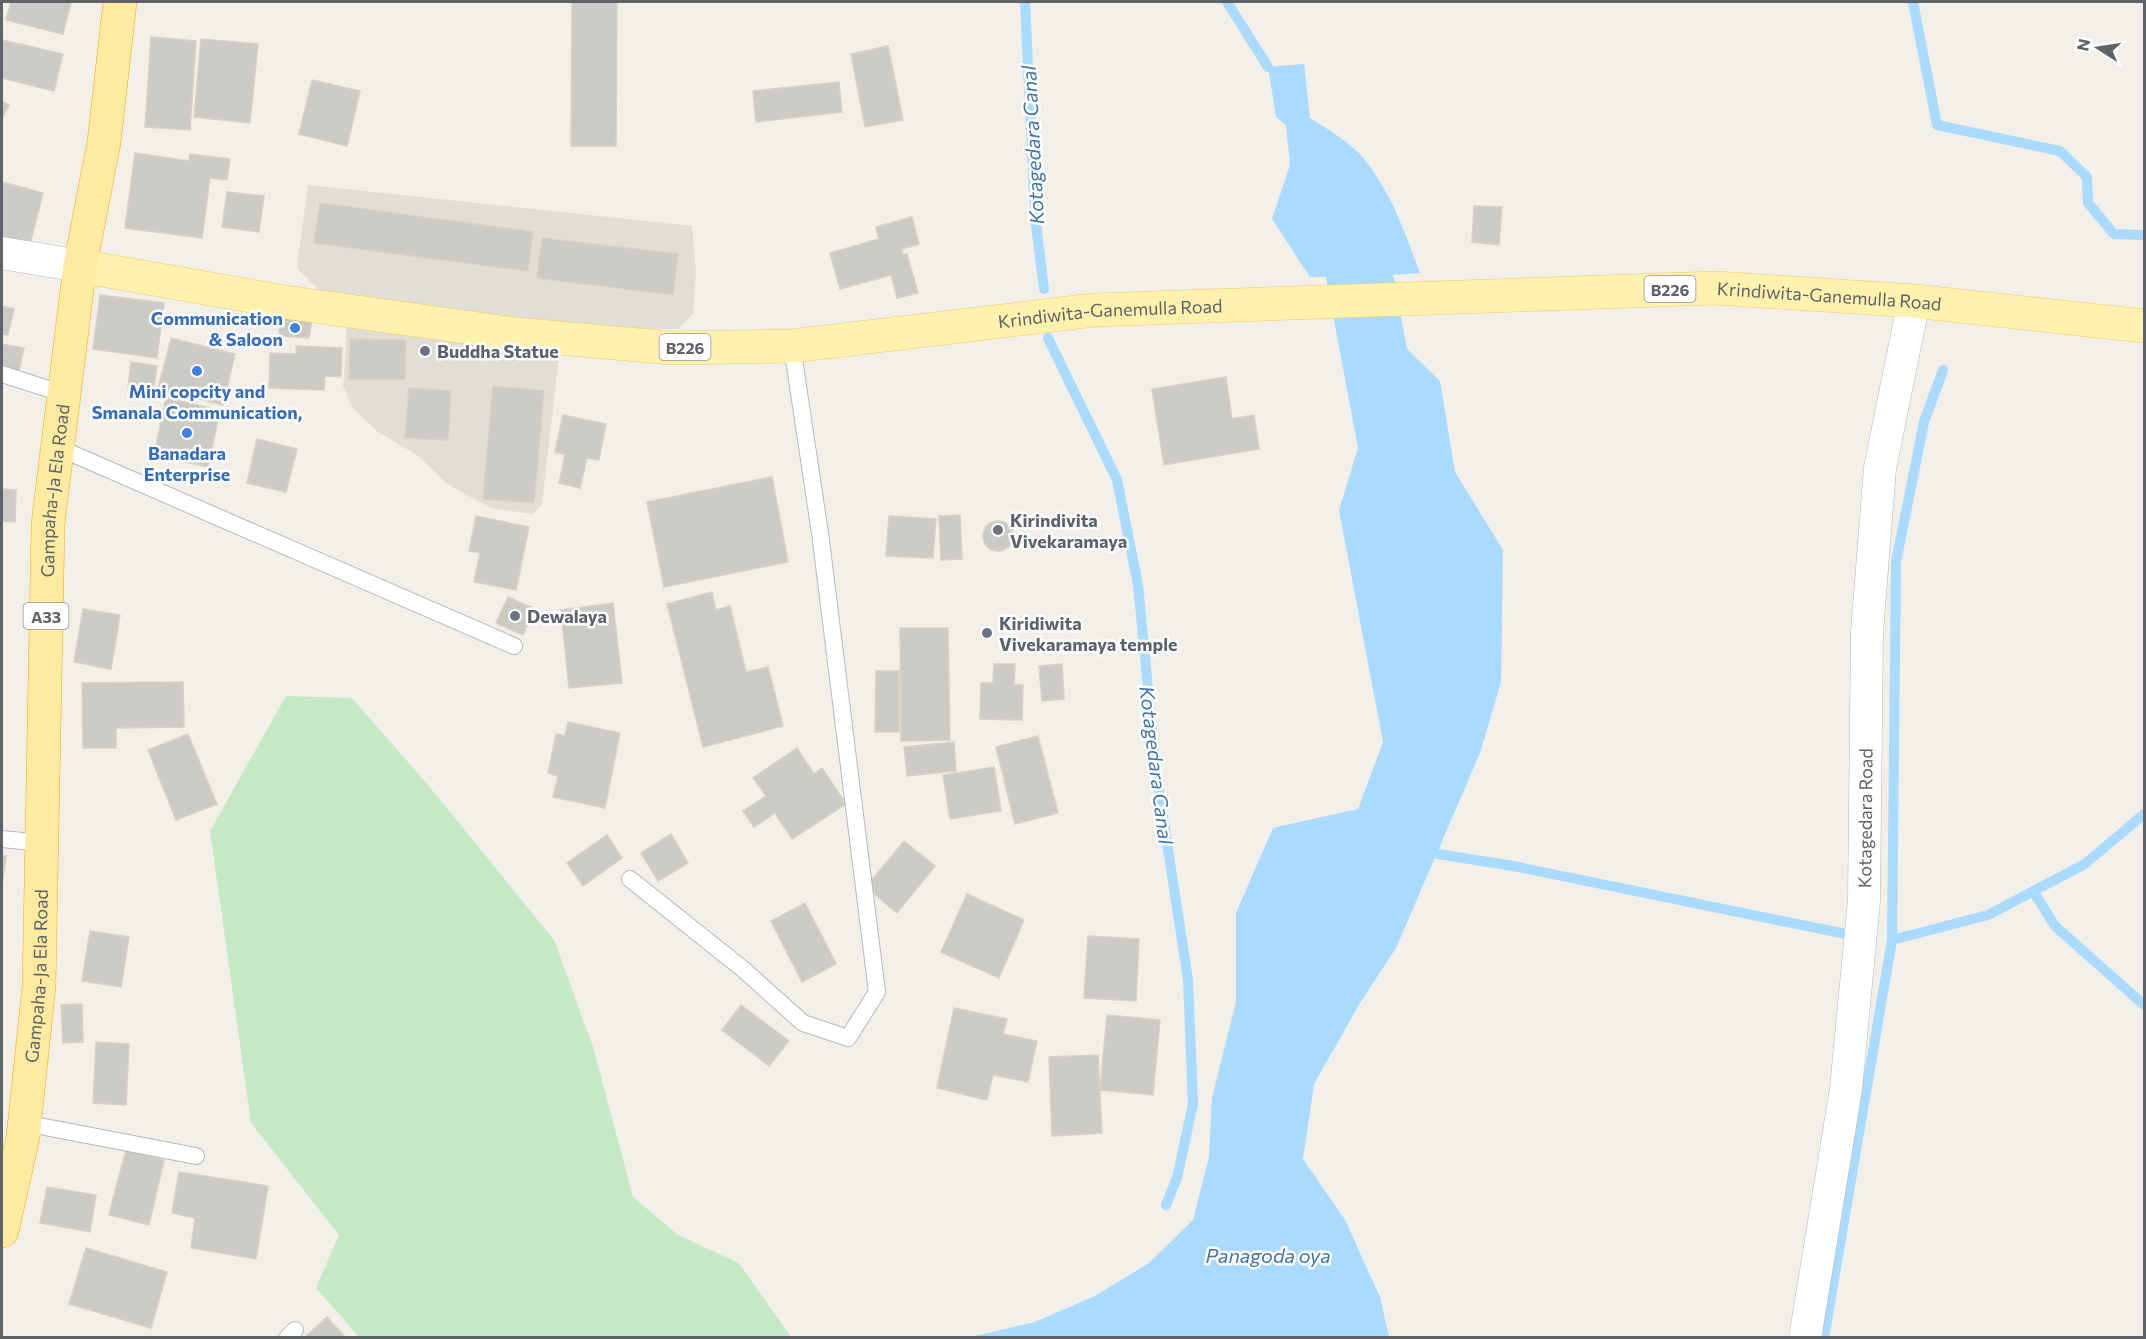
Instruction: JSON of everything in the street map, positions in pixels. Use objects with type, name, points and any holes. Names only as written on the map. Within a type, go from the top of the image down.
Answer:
[{"type":"highway","name":"Gampaha-Ja Ela Road","points":[[2,1232],[24,1123],[39,986],[48,524],[80,266],[104,142],[120,2]]},
{"type":"main road","name":"Krindiwita-Ganemulla Road","points":[[80,266],[278,300],[514,334],[672,348],[792,346],[1094,310],[1716,288],[1914,301],[2145,326]]},
{"type":"street","points":[[2,253],[80,266]]},
{"type":"street","name":"Kotagedara Road","points":[[1805,1338],[1846,1089],[1864,900],[1867,632],[1880,468],[1914,301]]},
{"type":"lane","points":[[630,879],[744,970],[803,1023],[848,1038],[877,992],[820,533],[792,346]]},
{"type":"lane","points":[[2,374],[63,394]]},
{"type":"lane","points":[[57,447],[514,646]]},
{"type":"lane","points":[[2,839],[42,843]]},
{"type":"lane","points":[[24,1123],[196,1156]]},
{"type":"shaded area","points":[[308,185],[692,226],[696,272],[693,314],[678,329],[562,329],[542,504],[533,514],[490,508],[449,485],[417,455],[378,432],[353,408],[343,386],[346,301],[322,294],[297,268]]},
{"type":"green space","points":[[286,696],[352,698],[428,785],[554,940],[593,1047],[633,1197],[678,1235],[739,1263],[791,1337],[359,1337],[316,1288],[339,1235],[251,1123],[210,831]]},
{"type":"water","name":"Panagoda oya","points":[[1304,64],[1310,118],[1341,138],[1362,157],[1385,190],[1404,231],[1420,273],[1393,275],[1407,349],[1440,381],[1455,472],[1503,550],[1501,682],[1480,753],[1396,948],[1360,1003],[1314,1084],[1303,1159],[1345,1220],[1380,1297],[1389,1337],[965,1338],[1035,1322],[1095,1296],[1149,1263],[1193,1220],[1209,1157],[1212,1098],[1236,1002],[1236,913],[1273,828],[1358,809],[1383,742],[1339,510],[1358,448],[1326,277],[1310,277],[1272,219],[1290,165],[1286,125],[1276,117],[1268,67]]},
{"type":"building","points":[[11,2],[71,2],[63,34],[6,20]]},
{"type":"building","points":[[572,2],[617,2],[616,146],[571,146]]},
{"type":"building","points":[[151,37],[196,41],[190,130],[145,127]]},
{"type":"building","points":[[201,39],[258,44],[250,123],[194,117]]},
{"type":"building","points":[[2,40],[63,54],[54,91],[2,78]]},
{"type":"building","points":[[888,46],[903,120],[865,127],[851,54]]},
{"type":"building","points":[[312,80],[360,91],[347,146],[299,134]]},
{"type":"building","points":[[839,82],[842,112],[756,122],[753,91]]},
{"type":"building","points":[[2,101],[9,105],[2,119]]},
{"type":"building","points":[[135,153],[189,161],[190,154],[230,159],[227,180],[210,178],[202,238],[125,228]]},
{"type":"building","points":[[2,182],[43,193],[30,244],[2,237]]},
{"type":"building","points":[[227,192],[264,196],[259,232],[222,227]]},
{"type":"building","points":[[320,203],[533,232],[528,271],[314,243]]},
{"type":"building","points":[[1474,206],[1502,207],[1499,245],[1472,242]]},
{"type":"building","points":[[912,217],[919,244],[902,249],[903,255],[907,254],[918,293],[897,298],[891,275],[840,289],[830,253],[879,239],[876,227]]},
{"type":"building","points":[[542,238],[678,254],[673,295],[537,278]]},
{"type":"building","points":[[100,295],[164,303],[157,358],[93,349]]},
{"type":"building","points":[[2,306],[14,309],[8,335],[2,334]]},
{"type":"building","name":"Communication & Saloon","points":[[281,317],[312,320],[309,338],[279,336]]},
{"type":"building","name":"Mini copcity and Smanala Communication,","points":[[171,338],[235,354],[223,405],[158,389]]},
{"type":"building","points":[[350,339],[406,340],[405,379],[349,379]]},
{"type":"building","points":[[2,344],[24,348],[19,371],[2,368]]},
{"type":"building","points":[[296,346],[342,348],[341,377],[325,376],[324,390],[269,388],[270,353],[297,354]]},
{"type":"building","points":[[131,362],[157,366],[153,392],[128,388]]},
{"type":"building","points":[[1226,377],[1232,419],[1254,415],[1259,449],[1164,465],[1152,389]]},
{"type":"building","points":[[493,386],[544,391],[534,503],[483,499]]},
{"type":"building","points":[[409,388],[451,391],[448,440],[405,438]]},
{"type":"building","name":"Banadara Enterprise","points":[[166,398],[220,410],[208,467],[154,455]]},
{"type":"building","points":[[563,415],[606,424],[599,460],[587,458],[580,488],[559,483],[565,455],[555,452]]},
{"type":"building","points":[[257,439],[297,449],[286,492],[247,483]]},
{"type":"building","points":[[772,477],[788,562],[664,587],[647,502]]},
{"type":"building","points":[[2,489],[16,490],[15,522],[2,521]]},
{"type":"building","points":[[960,515],[962,559],[941,560],[939,516]]},
{"type":"building","points":[[476,516],[529,527],[516,590],[474,582],[480,553],[469,551]]},
{"type":"building","points":[[889,516],[936,519],[933,558],[886,556]]},
{"type":"building","name":"Kirindivita Vivekaramaya","points":[[998,521],[1009,525],[1013,536],[1009,547],[998,551],[987,547],[983,536],[987,525]]},
{"type":"building","points":[[712,592],[716,610],[730,606],[746,672],[768,667],[783,726],[703,747],[667,604]]},
{"type":"building","name":"Dewalaya","points":[[508,597],[535,609],[523,635],[496,623]]},
{"type":"building","points":[[613,603],[622,683],[569,688],[561,610]]},
{"type":"building","points":[[83,609],[120,615],[111,669],[74,662]]},
{"type":"building","points":[[900,628],[948,628],[950,740],[901,741]]},
{"type":"building","points":[[994,664],[1015,664],[1014,685],[1023,685],[1022,720],[980,719],[981,683],[993,683]]},
{"type":"building","points":[[1062,664],[1064,699],[1042,701],[1039,666]]},
{"type":"building","points":[[876,671],[899,671],[899,732],[875,732]]},
{"type":"building","points":[[183,682],[184,727],[116,728],[116,748],[83,748],[82,683]]},
{"type":"building","points":[[568,722],[620,733],[605,808],[553,797],[558,776],[548,773],[556,734],[565,736]]},
{"type":"building","points":[[188,734],[217,804],[176,820],[148,750]]},
{"type":"building","points":[[1038,736],[1058,813],[1015,824],[996,747]]},
{"type":"building","points":[[954,742],[956,771],[907,776],[904,747]]},
{"type":"building","points":[[797,748],[814,774],[822,768],[846,804],[792,839],[775,813],[754,827],[743,811],[766,796],[753,778]]},
{"type":"building","points":[[994,767],[1001,811],[950,819],[943,775]]},
{"type":"building","points":[[671,834],[688,863],[658,881],[641,853]]},
{"type":"building","points":[[607,835],[622,858],[583,886],[567,863]]},
{"type":"building","points":[[904,841],[935,866],[897,913],[866,887]]},
{"type":"building","points":[[2,856],[6,856],[2,886]]},
{"type":"building","points":[[967,894],[1024,920],[999,978],[941,952]]},
{"type":"building","points":[[805,903],[836,964],[802,982],[771,921]]},
{"type":"building","points":[[90,931],[129,937],[121,987],[82,981]]},
{"type":"building","points":[[1088,936],[1139,939],[1136,1001],[1084,998]]},
{"type":"building","points":[[82,1004],[83,1042],[63,1043],[61,1005]]},
{"type":"building","points":[[741,1005],[789,1041],[769,1066],[722,1030]]},
{"type":"building","points":[[954,1008],[1007,1019],[1003,1034],[1037,1041],[1028,1082],[993,1075],[987,1100],[937,1088]]},
{"type":"building","points":[[1107,1015],[1160,1020],[1153,1095],[1100,1090]]},
{"type":"building","points":[[96,1042],[129,1044],[126,1105],[93,1103]]},
{"type":"building","points":[[1098,1055],[1102,1133],[1052,1136],[1049,1057]]},
{"type":"building","points":[[126,1150],[164,1160],[149,1225],[109,1215]]},
{"type":"building","points":[[179,1172],[268,1186],[256,1259],[191,1248],[195,1218],[172,1213]]},
{"type":"building","points":[[47,1187],[96,1195],[90,1232],[40,1223]]},
{"type":"building","points":[[86,1248],[167,1272],[151,1328],[69,1304]]},
{"type":"building","points":[[327,1317],[346,1338],[305,1337]]},
{"type":"waterway","name":"Kotagedara Canal","points":[[1025,2],[1035,216],[1044,289]]},
{"type":"waterway","points":[[1227,2],[1268,67]]},
{"type":"waterway","points":[[1913,2],[1937,125],[2060,151],[2087,177],[2088,203],[2114,234],[2144,235]]},
{"type":"waterway","name":"Kotagedara Canal","points":[[1048,338],[1117,480],[1138,585],[1156,771],[1188,980],[1193,1104],[1177,1178],[1166,1205]]},
{"type":"waterway","points":[[1824,1338],[1892,940],[1896,562],[1924,422],[1943,370]]},
{"type":"waterway","points":[[1892,940],[1988,915],[2085,864],[2144,814]]},
{"type":"waterway","points":[[1438,854],[1513,866],[1846,934]]},
{"type":"waterway","points":[[2033,891],[2055,926],[2144,1005]]},
{"type":"place","name":"Communication & Saloon","points":[[295,328]]},
{"type":"place","name":"Buddha Statue","points":[[425,351]]},
{"type":"place","name":"Mini copcity and Smanala Communication,","points":[[197,371]]},
{"type":"place","name":"Banadara Enterprise","points":[[187,433]]},
{"type":"place","name":"Kirindivita Vivekaramaya","points":[[998,530]]},
{"type":"place","name":"Dewalaya","points":[[515,616]]},
{"type":"place","name":"Kiridiwita Vivekaramaya temple","points":[[987,633]]}]
